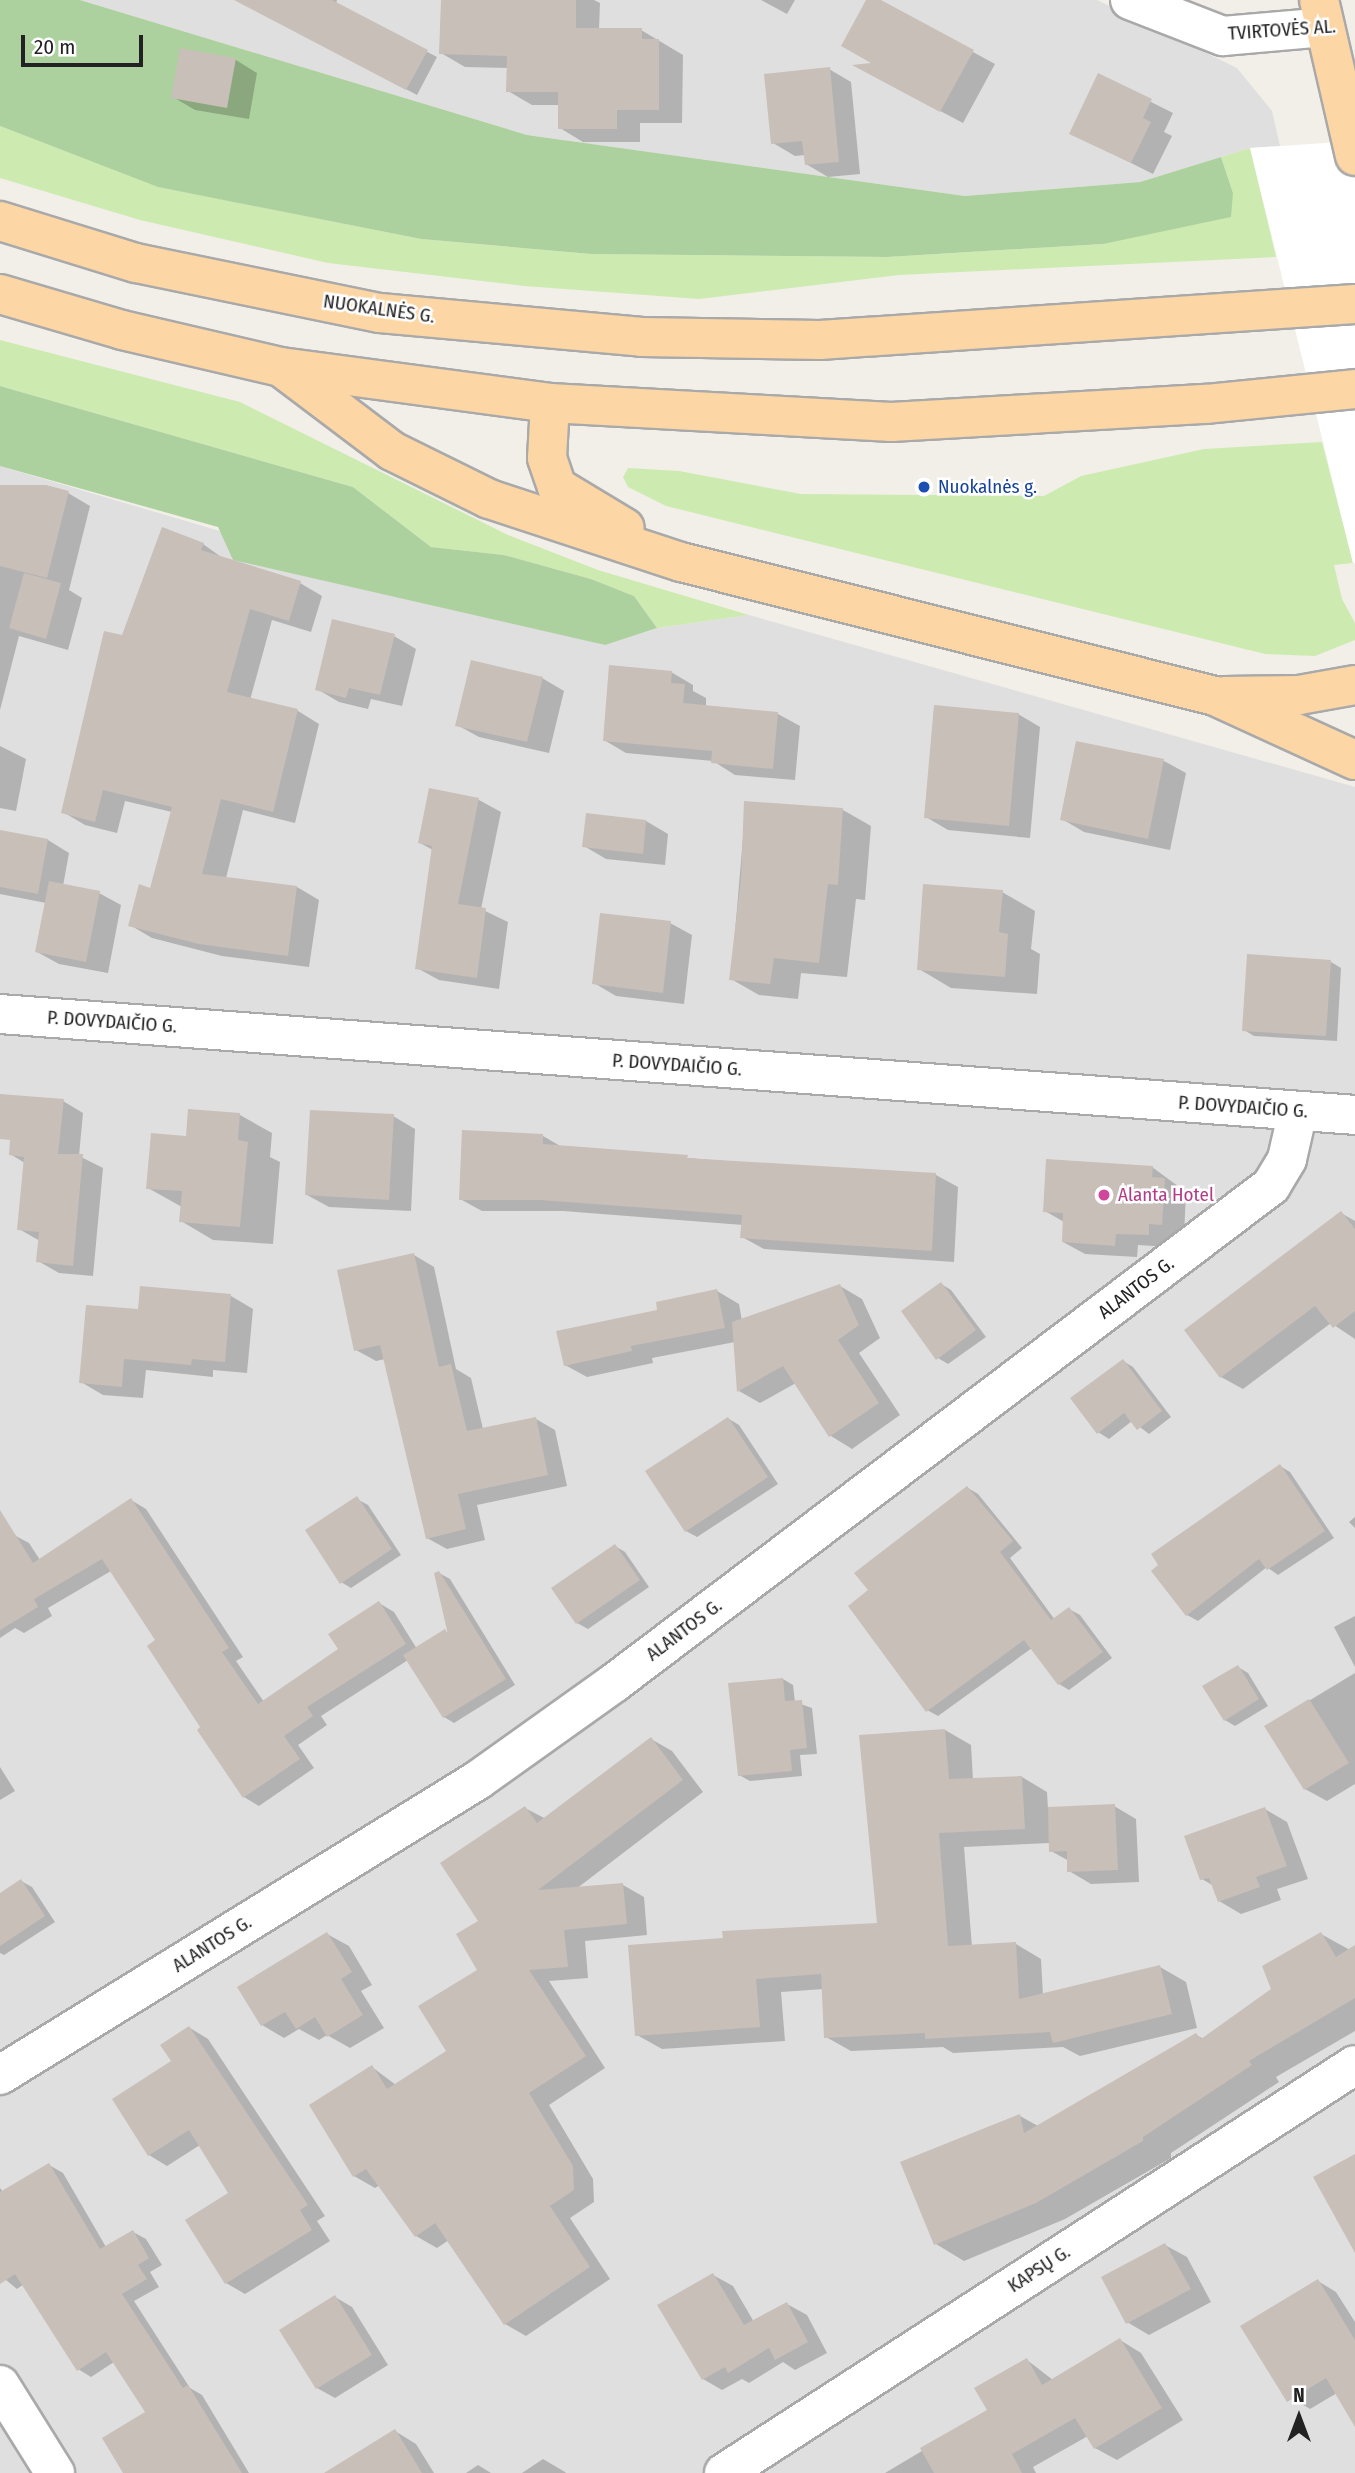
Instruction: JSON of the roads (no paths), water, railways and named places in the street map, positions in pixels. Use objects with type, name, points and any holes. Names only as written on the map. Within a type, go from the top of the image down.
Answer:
[{"type":"main road","points":[[1333,17],[1353,149]]},
{"type":"main road","name":"NUOKALNĖS G.","points":[[0,221],[136,263],[380,313],[642,337],[820,340],[1355,304]]},
{"type":"main road","points":[[0,294],[122,330],[281,367],[550,403],[891,422],[1206,404],[1355,389]]},
{"type":"main road","points":[[281,367],[392,451],[489,499],[681,562],[1215,696],[1355,760]]},
{"type":"main road","points":[[550,403],[547,458],[557,487],[681,562]]},
{"type":"main road","points":[[1215,696],[1299,695],[1355,685]]},
{"type":"street","name":"TVIRTOVĖS AL.","points":[[1130,0],[1223,36],[1333,17]]},
{"type":"street","name":"P. DOVYDAIČIO G.","points":[[0,1014],[1355,1115]]},
{"type":"street","name":"ALANTOS G.","points":[[0,2075],[478,1780],[614,1683],[1271,1186],[1287,1159],[1298,1111]]},
{"type":"street","name":"KAPSŲ G.","points":[[724,2473],[1355,2065]]},
{"type":"street","points":[[0,2385],[55,2473]]},
{"type":"place","name":"Nuokalnės g.","points":[[924,487]]},
{"type":"place","name":"Alanta Hotel","points":[[1104,1195]]}]
